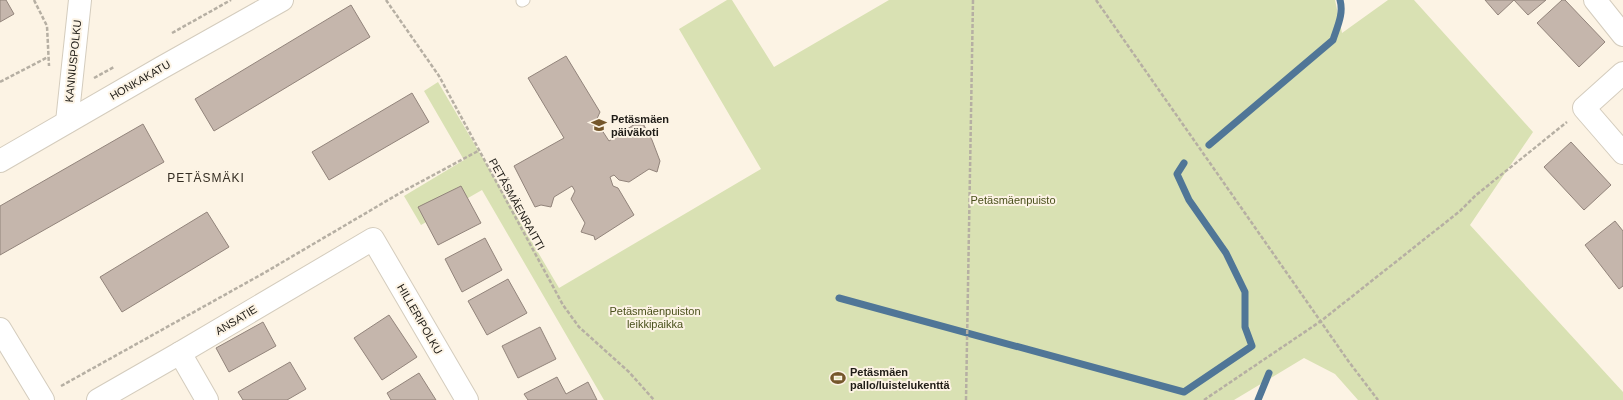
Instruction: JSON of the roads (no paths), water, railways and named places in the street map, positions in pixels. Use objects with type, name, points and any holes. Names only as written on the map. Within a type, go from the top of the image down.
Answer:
[{"type":"street","name":"KANNUSPOLKU","points":[[67,122],[80,0]]},
{"type":"street","name":"HONKAKATU","points":[[0,161],[282,0]]},
{"type":"street","points":[[1595,0],[1623,35]]},
{"type":"street","points":[[1623,73],[1584,108],[1623,153]]},
{"type":"street","name":"ANSATIE","points":[[98,400],[374,239]]},
{"type":"street","name":"HILLERIPOLKU","points":[[374,239],[467,400]]},
{"type":"street","points":[[0,328],[42,399]]},
{"type":"street","points":[[180,353],[207,400]]},
{"type":"waterway","points":[[1209,145],[1333,40],[1341,15],[1340,0]]},
{"type":"waterway","points":[[839,298],[1184,392],[1252,346],[1245,327],[1245,292],[1226,253],[1189,200],[1177,174],[1184,163]]},
{"type":"waterway","points":[[1258,400],[1269,373]]},
{"type":"place","name":"Petäsmäen päiväkoti","points":[[599,125]]},
{"type":"place","name":"Petäsmäen pallo/luistelukenttä","points":[[838,378]]},
{"type":"district","name":"PETÄSMÄKI","points":[[206,178]]},
{"type":"park label","name":"Petäsmäenpuisto","points":[[1013,200]]},
{"type":"park label","name":"Petäsmäenpuiston leikkipaikka","points":[[655,317]]}]
